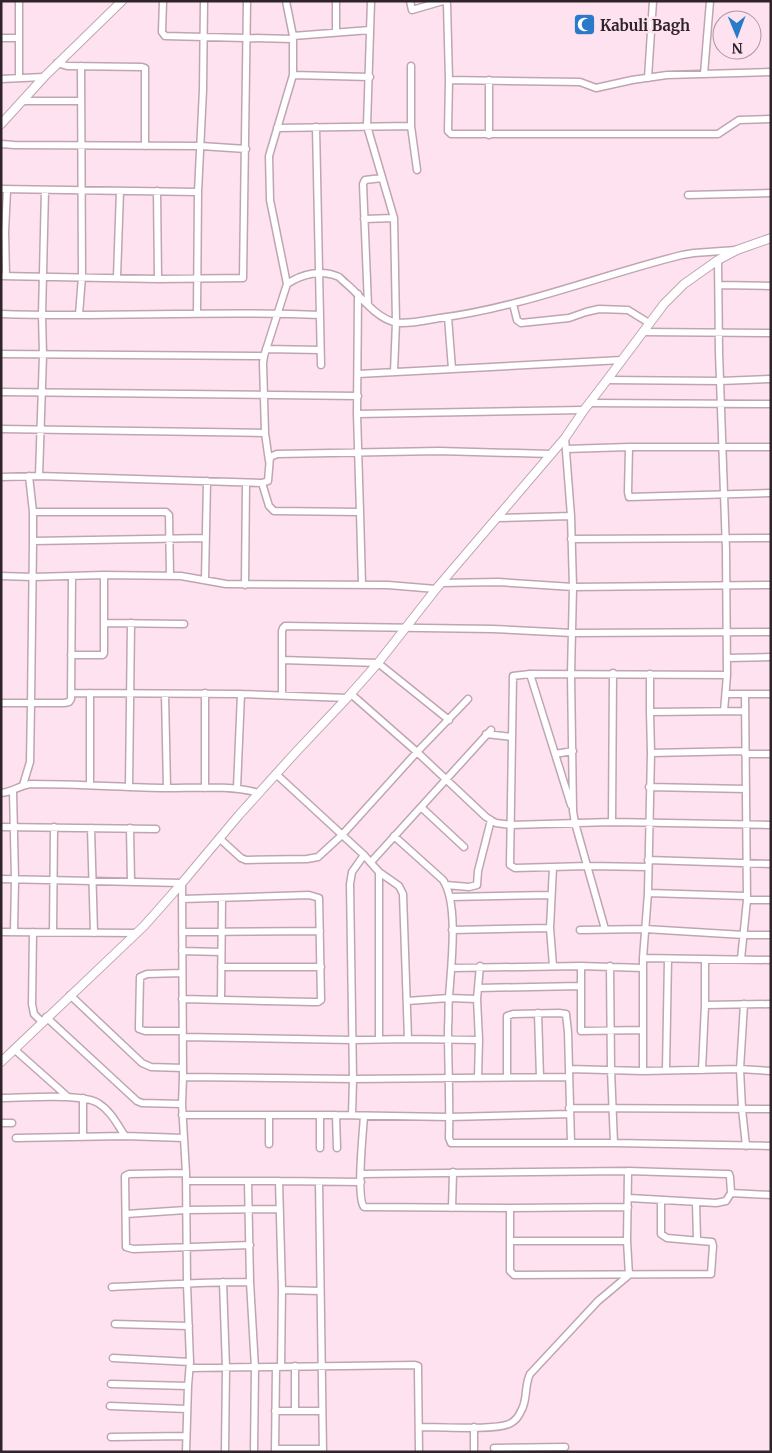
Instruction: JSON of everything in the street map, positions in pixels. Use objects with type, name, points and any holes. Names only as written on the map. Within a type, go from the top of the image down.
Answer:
[{"type":"street","points":[[19,1],[19,78]]},
{"type":"street","points":[[1,124],[44,77],[122,1]]},
{"type":"street","points":[[163,1],[162,32],[164,35],[247,38],[293,37],[370,30]]},
{"type":"street","points":[[198,313],[198,192],[201,146],[204,1]]},
{"type":"street","points":[[198,192],[4,190],[3,276],[82,276],[158,279],[242,279],[244,277],[247,1]]},
{"type":"street","points":[[1,477],[39,476],[246,483],[262,483],[266,482],[269,478],[269,461],[265,433],[265,352],[287,284],[270,200],[269,156],[293,75],[293,37],[286,1]]},
{"type":"street","points":[[336,1],[336,32]]},
{"type":"street","points":[[371,1],[367,126],[394,218],[396,322],[394,372]]},
{"type":"street","points":[[410,1],[412,10],[443,1],[447,4],[449,133],[453,135],[718,134],[739,120],[771,119]]},
{"type":"street","points":[[648,78],[653,1]]},
{"type":"street","points":[[704,74],[710,1]]},
{"type":"street","points":[[1,38],[19,38]]},
{"type":"street","points":[[57,64],[67,66],[145,68],[145,146]]},
{"type":"street","points":[[79,315],[82,276],[80,66]]},
{"type":"street","points":[[411,66],[411,126],[417,170]]},
{"type":"street","points":[[449,80],[580,82],[596,88],[667,75],[771,72]]},
{"type":"street","points":[[293,75],[370,77]]},
{"type":"street","points":[[1,79],[44,77]]},
{"type":"street","points":[[489,80],[489,135]]},
{"type":"street","points":[[22,102],[81,101]]},
{"type":"street","points":[[277,128],[411,126]]},
{"type":"street","points":[[316,127],[320,365]]},
{"type":"street","points":[[1,144],[14,146],[201,146],[246,149]]},
{"type":"street","points":[[368,305],[364,181],[382,178]]},
{"type":"street","points":[[39,476],[45,190]]},
{"type":"street","points":[[117,277],[120,191]]},
{"type":"street","points":[[157,191],[158,279]]},
{"type":"street","points":[[688,195],[771,193]]},
{"type":"street","points":[[364,219],[394,218]]},
{"type":"street","points":[[1,1062],[70,994],[137,933],[259,793],[378,663],[438,586],[565,438],[664,304],[684,284],[718,260],[737,250],[771,238]]},
{"type":"street","points":[[287,284],[300,277],[319,273],[331,274],[339,277],[383,317],[396,322],[407,322],[484,311],[513,304],[682,255],[737,250]]},
{"type":"street","points":[[718,260],[720,405],[726,539],[727,675],[724,711]]},
{"type":"street","points":[[719,285],[771,286]]},
{"type":"street","points":[[358,294],[358,414],[362,585]]},
{"type":"street","points":[[513,304],[517,320],[522,323],[568,318],[599,309],[628,310],[649,323]]},
{"type":"street","points":[[1,314],[277,313],[320,315]]},
{"type":"street","points":[[448,317],[452,369]]},
{"type":"street","points":[[643,332],[771,333]]},
{"type":"street","points":[[1,354],[43,355],[320,350]]},
{"type":"street","points":[[358,374],[622,360]]},
{"type":"street","points":[[607,380],[720,381],[771,379]]},
{"type":"street","points":[[1,392],[358,396]]},
{"type":"street","points":[[358,414],[587,406],[771,404]]},
{"type":"street","points":[[1,429],[40,428],[265,433]]},
{"type":"street","points":[[565,438],[573,587],[571,674],[573,811]]},
{"type":"street","points":[[629,447],[629,497],[771,494]]},
{"type":"street","points":[[566,449],[771,447]]},
{"type":"street","points":[[269,461],[270,457],[277,454],[440,452],[551,454]]},
{"type":"street","points":[[23,785],[30,762],[33,512],[29,476]]},
{"type":"street","points":[[205,580],[207,481]]},
{"type":"street","points":[[245,585],[246,483]]},
{"type":"street","points":[[262,483],[269,506],[274,511],[360,512]]},
{"type":"street","points":[[33,512],[166,512],[169,516],[170,576]]},
{"type":"street","points":[[496,518],[570,516]]},
{"type":"street","points":[[33,540],[206,538]]},
{"type":"street","points":[[571,538],[771,538]]},
{"type":"street","points":[[71,655],[103,655],[104,575]]},
{"type":"street","points":[[1,576],[170,576],[245,585],[438,586],[498,582],[573,587],[771,585]]},
{"type":"street","points":[[1,703],[69,702],[71,698],[72,576]]},
{"type":"street","points":[[104,623],[184,624]]},
{"type":"street","points":[[129,787],[130,623]]},
{"type":"street","points":[[282,695],[282,631],[285,626],[572,633],[771,632]]},
{"type":"street","points":[[727,658],[771,657]]},
{"type":"street","points":[[282,660],[378,663],[449,720]]},
{"type":"street","points":[[727,675],[613,673],[513,676],[510,865],[515,868],[648,864],[771,864]]},
{"type":"street","points":[[612,822],[613,673]]},
{"type":"street","points":[[530,674],[573,811],[605,929]]},
{"type":"street","points":[[643,1071],[643,958],[648,892],[651,753],[650,674]]},
{"type":"street","points":[[71,693],[349,696],[417,752],[490,820],[502,824],[612,822],[771,825]]},
{"type":"street","points":[[90,693],[90,784]]},
{"type":"street","points":[[205,693],[205,788]]},
{"type":"street","points":[[166,694],[167,788]]},
{"type":"street","points":[[237,788],[241,694]]},
{"type":"street","points":[[726,694],[771,694]]},
{"type":"street","points":[[741,960],[747,864],[745,694]]},
{"type":"street","points":[[219,838],[241,858],[246,860],[307,860],[318,857],[342,835],[468,699]]},
{"type":"street","points":[[650,712],[745,711]]},
{"type":"street","points":[[371,862],[489,732],[512,737]]},
{"type":"street","points":[[555,754],[573,751]]},
{"type":"street","points":[[651,753],[745,752],[771,754]]},
{"type":"street","points":[[276,774],[364,855],[379,872],[399,886],[403,894],[408,1038]]},
{"type":"street","points":[[1,793],[13,791],[23,785],[31,784],[90,784],[129,787],[237,788],[259,793]]},
{"type":"street","points":[[649,787],[746,789]]},
{"type":"street","points":[[13,791],[14,932]]},
{"type":"street","points":[[421,807],[464,847]]},
{"type":"street","points":[[446,885],[477,885],[478,871],[490,820]]},
{"type":"street","points":[[1,827],[156,828]]},
{"type":"street","points":[[53,932],[54,827]]},
{"type":"street","points":[[92,828],[94,933]]},
{"type":"street","points":[[130,828],[131,882]]},
{"type":"street","points":[[394,836],[442,880],[450,897],[452,968],[449,998],[448,1077],[449,1138],[451,1143],[614,1143],[771,1146]]},
{"type":"street","points":[[352,1115],[350,880],[352,872],[364,855]]},
{"type":"street","points":[[553,966],[550,928],[554,867]]},
{"type":"street","points":[[379,872],[379,1039]]},
{"type":"street","points":[[1,879],[182,883]]},
{"type":"street","points":[[182,883],[182,1115],[186,1173],[186,1247],[190,1365],[186,1452]]},
{"type":"street","points":[[648,892],[771,900]]},
{"type":"street","points":[[182,899],[309,895],[318,898],[321,1000],[318,1002],[182,999]]},
{"type":"street","points":[[450,897],[551,895]]},
{"type":"street","points":[[221,1000],[222,898]]},
{"type":"street","points":[[452,930],[550,928]]},
{"type":"street","points":[[580,930],[645,930],[771,935]]},
{"type":"street","points":[[182,932],[320,931]]},
{"type":"street","points":[[1,932],[137,933]]},
{"type":"street","points":[[33,932],[32,1004],[34,1014],[44,1020],[136,1101],[142,1103],[182,1104]]},
{"type":"street","points":[[182,951],[221,952]]},
{"type":"street","points":[[643,958],[771,960]]},
{"type":"street","points":[[666,1070],[668,959]]},
{"type":"street","points":[[702,1070],[705,960]]},
{"type":"street","points":[[452,968],[480,966],[610,966],[643,968]]},
{"type":"street","points":[[478,1078],[477,999],[480,966]]},
{"type":"street","points":[[581,966],[581,1031]]},
{"type":"street","points":[[610,966],[614,1143]]},
{"type":"street","points":[[221,967],[321,967]]},
{"type":"street","points":[[182,973],[140,976],[139,1029],[183,1034],[352,1040],[408,1038],[479,1040]]},
{"type":"street","points":[[478,988],[580,986]]},
{"type":"street","points":[[70,994],[142,1064],[152,1067],[183,1068]]},
{"type":"street","points":[[407,1001],[449,998],[477,999]]},
{"type":"street","points":[[744,1004],[740,1070],[746,1146]]},
{"type":"street","points":[[705,1005],[771,1004]]},
{"type":"street","points":[[538,1013],[540,1077]]},
{"type":"street","points":[[507,1077],[507,1016],[538,1013],[566,1014],[571,1143]]},
{"type":"street","points":[[568,1032],[643,1030]]},
{"type":"street","points":[[14,1049],[68,1097]]},
{"type":"street","points":[[568,1069],[771,1071]]},
{"type":"street","points":[[183,1077],[353,1079],[569,1077]]},
{"type":"street","points":[[1,1098],[68,1097],[96,1101],[112,1115],[125,1136]]},
{"type":"street","points":[[83,1098],[83,1136]]},
{"type":"street","points":[[182,1115],[449,1117],[612,1109],[771,1108]]},
{"type":"street","points":[[320,1115],[320,1148]]},
{"type":"street","points":[[336,1115],[337,1148]]},
{"type":"street","points":[[269,1116],[269,1144]]},
{"type":"street","points":[[364,1116],[361,1174],[361,1202],[364,1207],[628,1207]]},
{"type":"street","points":[[1,1123],[12,1123]]},
{"type":"street","points":[[16,1138],[125,1136],[184,1138]]},
{"type":"street","points":[[452,1172],[452,1208]]},
{"type":"street","points":[[361,1174],[628,1172],[729,1174],[730,1177],[731,1193],[722,1203],[628,1198]]},
{"type":"street","points":[[628,1172],[627,1241],[629,1275]]},
{"type":"street","points":[[186,1173],[126,1175],[124,1179],[126,1247],[129,1249],[250,1245]]},
{"type":"street","points":[[186,1181],[361,1182]]},
{"type":"street","points":[[248,1181],[250,1282],[255,1368],[254,1452]]},
{"type":"street","points":[[279,1181],[282,1290],[275,1411],[275,1450],[323,1450],[319,1182]]},
{"type":"street","points":[[731,1193],[771,1195]]},
{"type":"street","points":[[510,1208],[510,1271],[514,1275],[711,1274],[712,1242],[667,1238],[661,1234],[661,1200]]},
{"type":"street","points":[[696,1202],[697,1240]]},
{"type":"street","points":[[126,1214],[186,1210],[279,1209]]},
{"type":"street","points":[[511,1241],[627,1241]]},
{"type":"street","points":[[419,1426],[497,1428],[511,1423],[517,1418],[524,1406],[526,1383],[530,1374],[598,1301],[629,1275]]},
{"type":"street","points":[[223,1282],[226,1368],[225,1452]]},
{"type":"street","points":[[112,1287],[250,1282]]},
{"type":"street","points":[[282,1290],[320,1291]]},
{"type":"street","points":[[114,1324],[189,1326]]},
{"type":"street","points":[[113,1358],[226,1368],[415,1364],[418,1366],[418,1452]]},
{"type":"street","points":[[295,1366],[295,1411]]},
{"type":"street","points":[[111,1384],[188,1386]]},
{"type":"street","points":[[110,1406],[187,1409]]},
{"type":"street","points":[[275,1411],[322,1411]]},
{"type":"street","points":[[474,1427],[474,1452]]},
{"type":"street","points":[[111,1437],[186,1436]]},
{"type":"street","points":[[494,1448],[537,1449],[565,1447]]},
{"type":"place","name":"Kabuli Bagh","points":[[584,25]]}]
